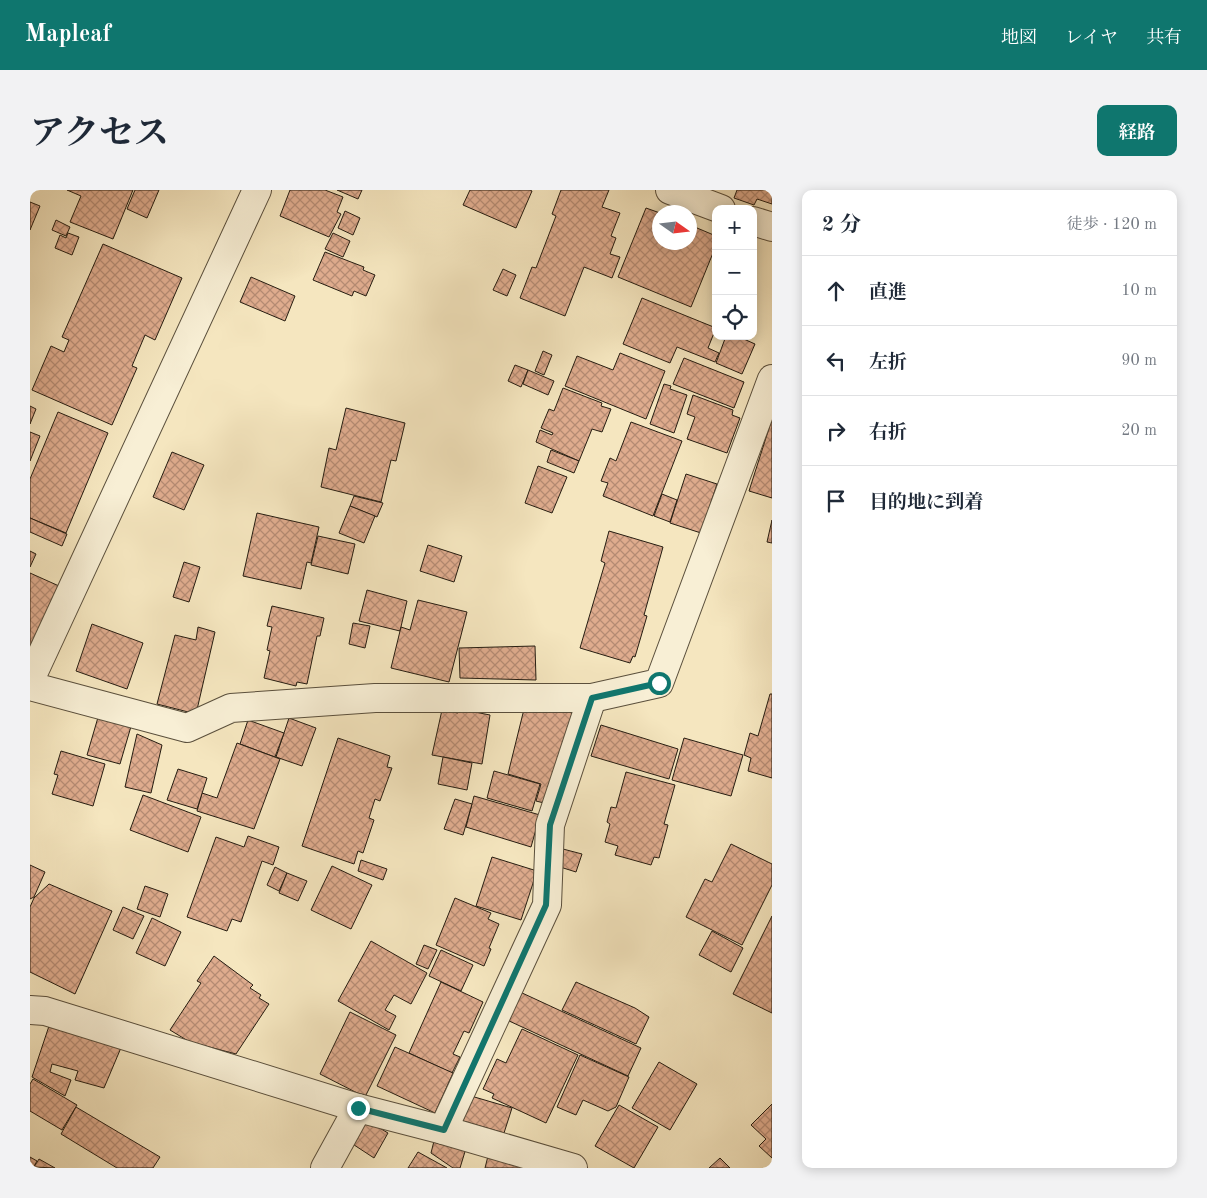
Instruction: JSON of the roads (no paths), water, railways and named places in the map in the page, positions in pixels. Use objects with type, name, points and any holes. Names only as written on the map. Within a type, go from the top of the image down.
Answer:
[{"type":"street","points":[[30,680],[257,190]]},
{"type":"street","points":[[670,190],[712,206]]},
{"type":"street","points":[[757,222],[772,228]]},
{"type":"street","points":[[30,686],[187,728],[230,708],[375,698],[592,698],[659,683],[772,379]]},
{"type":"street","points":[[444,1130],[546,905],[550,825],[592,698]]},
{"type":"street","points":[[30,1010],[45,1011],[358,1108],[444,1130],[572,1168]]},
{"type":"street","points":[[325,1168],[358,1108]]}]
